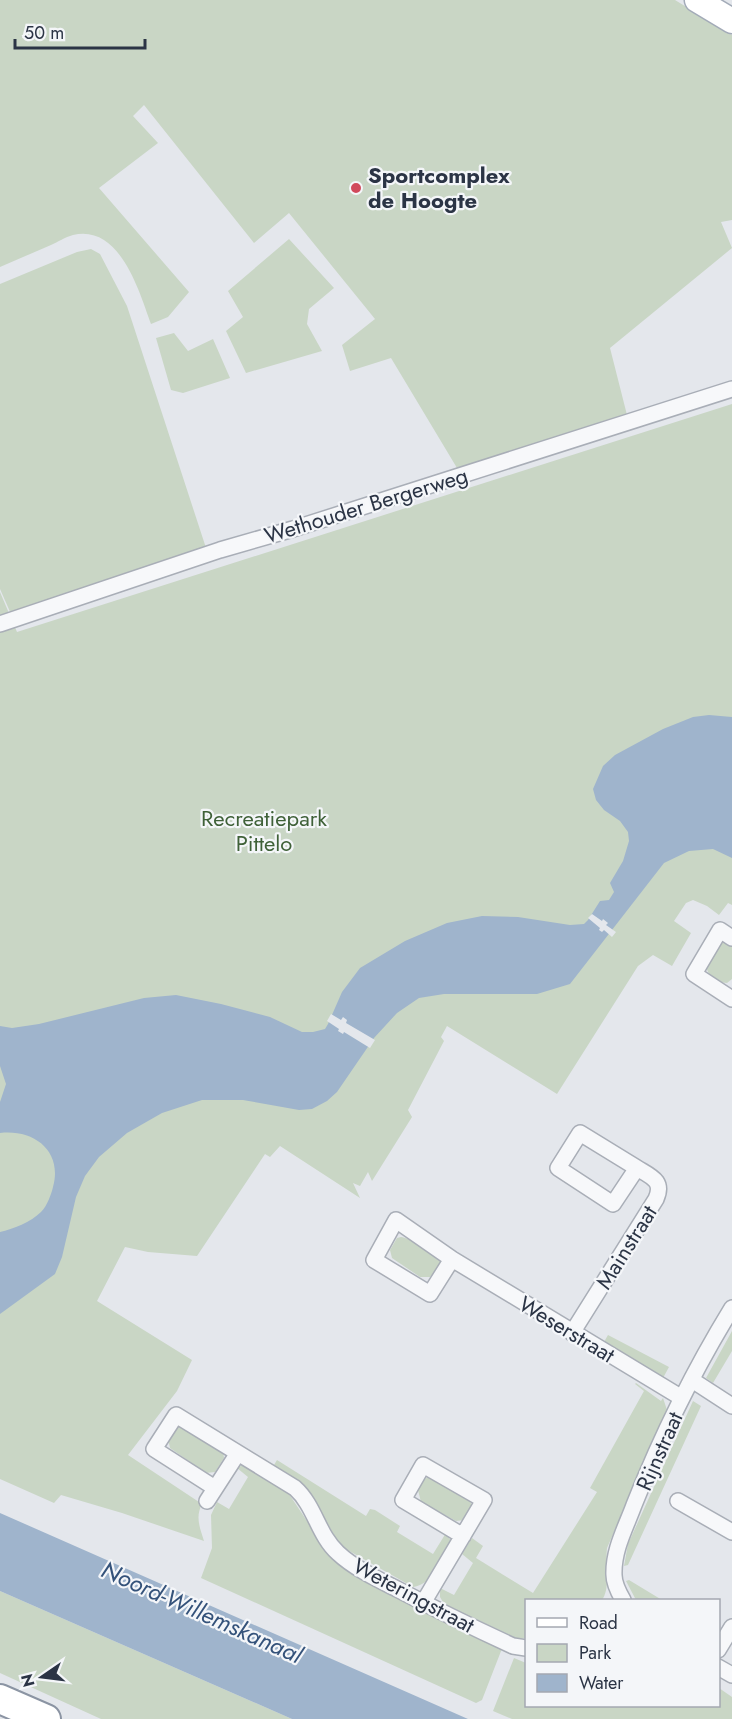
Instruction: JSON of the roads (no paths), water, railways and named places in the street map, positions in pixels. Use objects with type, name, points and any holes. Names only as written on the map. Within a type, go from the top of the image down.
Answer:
[{"type":"highway","points":[[0,1699],[45,1719]]},
{"type":"main road","points":[[697,0],[732,21]]},
{"type":"street","name":"Wethouder Bergerweg","points":[[0,624],[220,550],[293,529],[732,389]]},
{"type":"street","points":[[732,938],[720,930],[694,974],[732,997]]},
{"type":"street","name":"Mainstraat","points":[[572,1333],[656,1199],[660,1186],[657,1180],[580,1133],[558,1168],[613,1203],[637,1168]]},
{"type":"street","name":"Weserstraat","points":[[452,1259],[430,1294],[374,1260],[396,1220],[452,1259],[682,1398]]},
{"type":"street","name":"Rijnstraat","points":[[622,1599],[614,1576],[617,1548],[640,1490],[682,1398],[732,1308]]},
{"type":"street","points":[[692,1380],[732,1406]]},
{"type":"street","name":"Weteringstraat","points":[[215,1488],[154,1449],[176,1415],[295,1488],[305,1497],[328,1542],[338,1553],[381,1581],[423,1604],[513,1646],[525,1648]]},
{"type":"street","points":[[207,1501],[238,1453]]},
{"type":"street","points":[[423,1604],[463,1536],[484,1500],[423,1465],[403,1500],[463,1536]]},
{"type":"street","points":[[678,1501],[732,1532]]},
{"type":"street","points":[[720,1647],[732,1628]]},
{"type":"water","points":[[709,715],[732,717],[732,858],[713,849],[689,851],[664,863],[570,984],[537,994],[444,994],[419,998],[397,1013],[374,1038],[337,1092],[327,1101],[312,1109],[299,1110],[243,1100],[202,1100],[162,1113],[127,1133],[99,1157],[85,1176],[76,1197],[62,1257],[55,1274],[0,1314],[0,1232],[22,1225],[41,1212],[50,1197],[55,1174],[50,1153],[43,1145],[24,1135],[0,1133],[0,1102],[6,1084],[0,1066],[0,1026],[12,1028],[39,1024],[144,998],[176,995],[270,1017],[302,1032],[313,1032],[325,1029],[342,992],[360,968],[405,941],[447,923],[482,916],[518,917],[570,925],[584,924],[600,901],[609,900],[614,892],[610,883],[623,861],[629,841],[628,832],[620,821],[604,810],[596,800],[593,789],[603,766],[615,755],[663,729],[693,717]]},
{"type":"water","name":"Noord-Willemskanaal","points":[[0,1513],[468,1719],[292,1719],[0,1591]]},
{"type":"place","name":"Sportcomplex de Hoogte","points":[[356,188]]},
{"type":"park label","name":"Recreatiepark Pittelo","points":[[264,830]]}]
